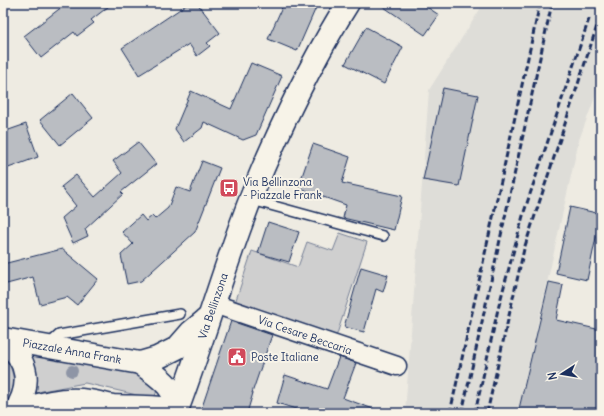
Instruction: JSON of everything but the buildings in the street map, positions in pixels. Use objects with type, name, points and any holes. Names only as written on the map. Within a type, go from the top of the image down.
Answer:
[{"type":"main road","name":"Via Bellinzona","points":[[180,412],[212,311],[272,148],[331,30],[348,3]]},
{"type":"main road","name":"Piazzale Anna Frank","points":[[3,340],[46,346],[140,363],[158,358],[177,348],[212,311]]},
{"type":"main road","points":[[3,340],[17,354],[25,373],[25,391],[22,401],[14,413]]},
{"type":"main road","name":"Piazzale Anna Frank","points":[[140,363],[173,391],[180,412]]},
{"type":"main road","points":[[14,413],[31,407],[69,399],[89,401],[116,409],[156,406],[180,412]]},
{"type":"street","name":"Via Cesare Beccaria","points":[[212,311],[397,366]]},
{"type":"lane","points":[[252,200],[383,236]]},
{"type":"lane","points":[[46,346],[60,335],[180,314]]},
{"type":"shaded area","points":[[484,3],[601,3],[601,81],[579,140],[518,413],[405,413],[429,90]]},
{"type":"shaded area","points":[[340,233],[367,242],[336,337],[235,303],[252,251],[298,267],[307,242],[333,251]]},
{"type":"shaded area","points":[[26,349],[145,376],[152,380],[157,390],[154,399],[85,383],[33,394]]},
{"type":"shaded area","points":[[3,356],[11,368],[14,381],[11,394],[3,406]]},
{"type":"railway","points":[[450,413],[540,3]]},
{"type":"railway","points":[[462,413],[552,3]]},
{"type":"railway","points":[[475,413],[498,309],[524,212],[590,16]]},
{"type":"railway","points":[[487,413],[524,249],[599,20]]},
{"type":"place","name":"Via Bellinzona - Piazzale Frank","points":[[229,188]]},
{"type":"place","name":"Poste Italiane","points":[[237,357]]}]
